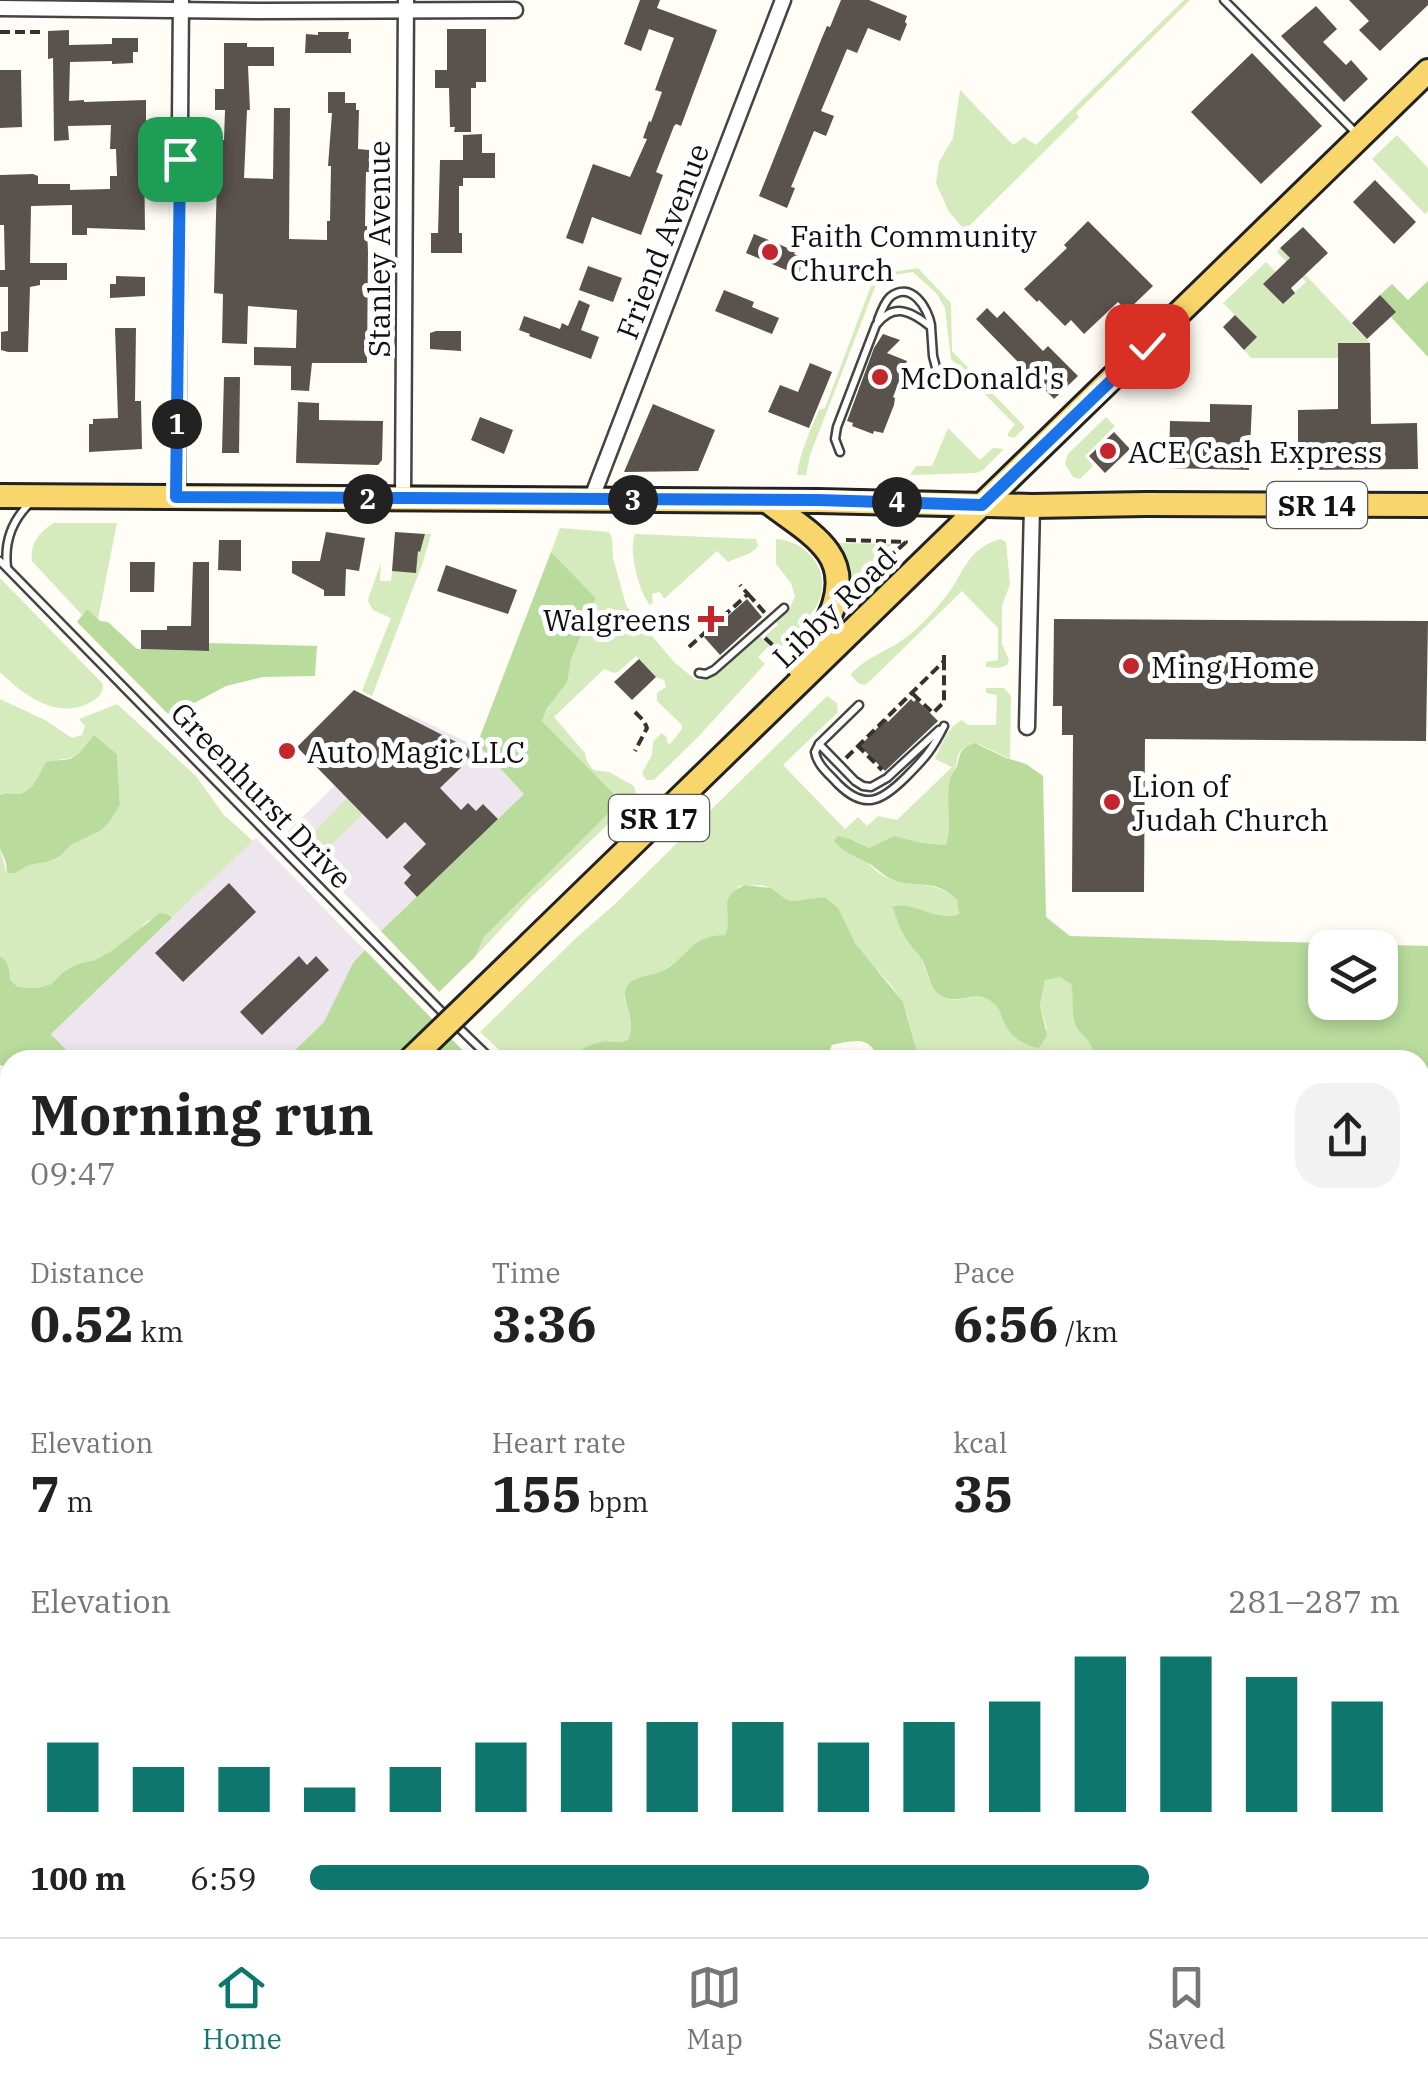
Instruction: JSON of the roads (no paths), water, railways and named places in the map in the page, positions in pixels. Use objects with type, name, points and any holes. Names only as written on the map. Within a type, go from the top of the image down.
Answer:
[{"type":"main road","name":"Libby Road","points":[[420,1050],[1428,71]]},
{"type":"main road","name":"SR 14","points":[[0,496],[1032,506],[1428,505]]},
{"type":"main road","points":[[767,501],[824,547],[837,579],[834,607],[786,694]]},
{"type":"street","name":"Friend Avenue","points":[[591,500],[783,0]]},
{"type":"street","points":[[176,497],[181,5]]},
{"type":"street","points":[[0,8],[181,5],[516,10]]},
{"type":"street","name":"Stanley Avenue","points":[[403,499],[406,6]]},
{"type":"street","points":[[1027,726],[1032,506]]},
{"type":"lane","points":[[1224,0],[1360,138]]},
{"type":"lane","points":[[840,452],[835,440],[837,427],[876,325],[888,299],[894,295],[904,292],[923,304],[931,326],[932,356],[940,383]]},
{"type":"lane","points":[[876,325],[884,316],[899,310],[931,326]]},
{"type":"lane","points":[[7,568],[6,548],[13,524],[39,496]]},
{"type":"lane","name":"Greenhurst Drive","points":[[0,560],[482,1050]]},
{"type":"lane","points":[[699,672],[714,670],[784,608]]},
{"type":"lane","points":[[819,744],[854,781],[867,788],[888,777],[944,726],[930,753],[896,788],[881,798],[859,799],[816,760],[814,752],[819,744],[859,705]]},
{"type":"place","name":"Faith Community Church","points":[[770,252]]},
{"type":"place","name":"McDonald's","points":[[880,377]]},
{"type":"place","name":"ACE Cash Express","points":[[1108,451]]},
{"type":"place","name":"Walgreens","points":[[711,619]]},
{"type":"place","name":"Ming Home","points":[[1131,666]]},
{"type":"place","name":"Auto Magic LLC","points":[[287,751]]},
{"type":"place","name":"Lion of Judah Church","points":[[1112,802]]}]
